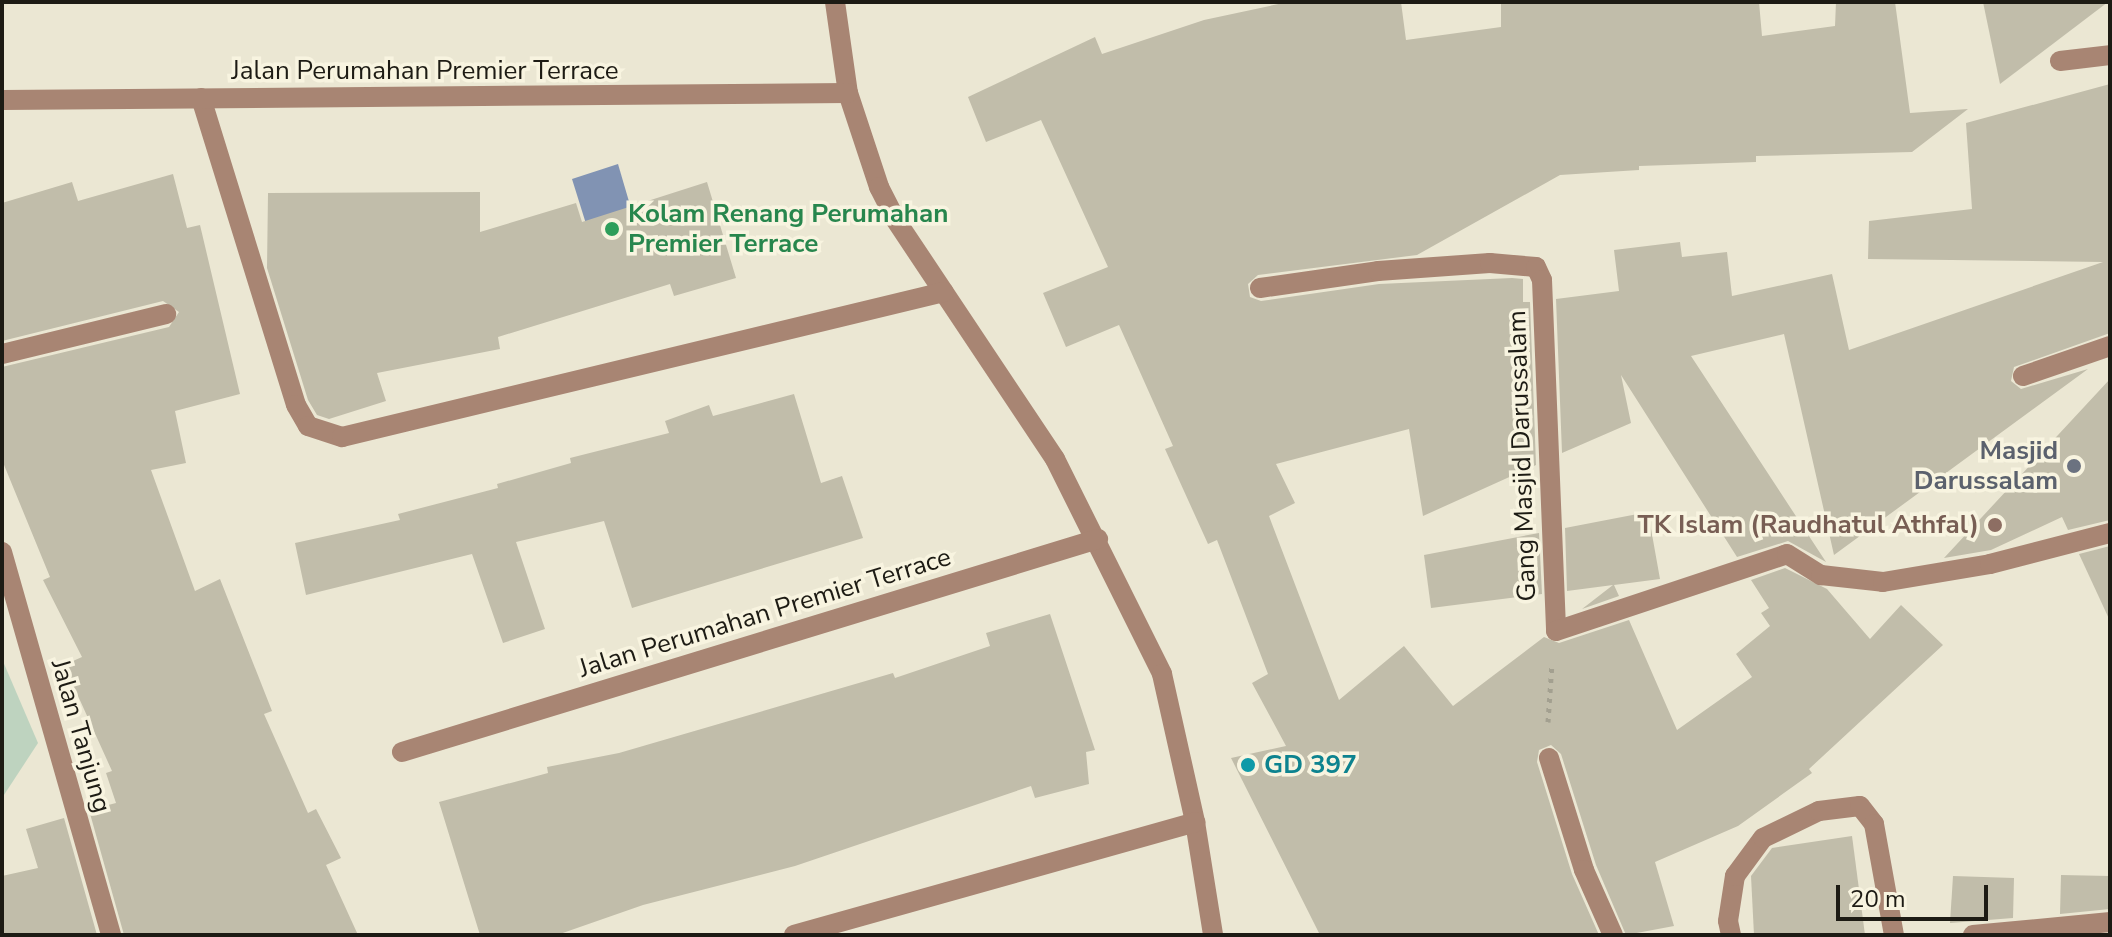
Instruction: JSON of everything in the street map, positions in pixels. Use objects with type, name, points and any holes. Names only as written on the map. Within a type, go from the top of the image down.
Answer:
[{"type":"street","points":[[835,2],[848,93],[879,187],[944,292],[1014,393],[1098,539],[1162,674],[1195,822],[1213,935]]},
{"type":"street","points":[[2060,61],[2110,55]]},
{"type":"street","name":"Jalan Perumahan Premier Terrace","points":[[2,100],[848,93]]},
{"type":"street","points":[[201,98],[296,405],[308,426],[342,437],[944,292]]},
{"type":"street","name":"Gang Masjid Darussalam","points":[[1260,288],[1378,271],[1490,263],[1536,267],[1542,280],[1556,631],[1787,554],[1821,575],[1883,582],[1990,564],[2110,533]]},
{"type":"street","points":[[2,354],[166,314]]},
{"type":"street","points":[[2023,376],[2110,346]]},
{"type":"street","name":"Jalan Perumahan Premier Terrace","points":[[402,752],[1098,539]]},
{"type":"street","name":"Jalan Tanjung","points":[[2,552],[111,935]]},
{"type":"street","points":[[1549,758],[1584,870],[1613,935]]},
{"type":"street","points":[[1731,935],[1735,876],[1763,838],[1819,811],[1860,806],[1874,824],[1894,935]]},
{"type":"street","points":[[794,935],[1195,822]]},
{"type":"street","points":[[1973,935],[2110,922]]},
{"type":"path","points":[[1549,758],[1547,704],[1556,631]]},
{"type":"green space","points":[[2,659],[38,743],[2,798]]},
{"type":"water","name":"Kolam Renang Perumahan Premier Terrace","points":[[618,164],[652,280],[608,294],[572,179]]},
{"type":"building","points":[[1288,2],[1401,2],[1406,40],[1501,27],[1501,2],[1759,2],[1762,36],[1835,26],[1836,2],[1895,2],[1910,113],[1968,109],[1912,152],[1756,156],[1756,162],[1639,166],[1639,170],[1560,175],[1417,255],[1258,275],[1248,284],[1250,297],[1261,301],[1379,284],[1512,278],[1523,279],[1523,302],[1530,302],[1536,465],[1423,516],[1409,429],[1276,464],[1295,503],[1269,516],[1339,700],[1404,646],[1453,706],[1544,637],[1559,643],[1629,620],[1677,730],[1752,677],[1736,654],[1770,626],[1761,613],[1769,608],[1751,580],[1785,568],[1827,589],[1870,639],[1901,605],[1943,645],[1809,769],[1812,773],[1738,826],[1655,862],[1674,926],[1626,935],[1596,865],[1561,754],[1551,745],[1539,750],[1537,762],[1572,874],[1599,935],[1320,935],[1231,758],[1286,746],[1252,683],[1268,674],[1217,540],[1208,544],[1165,449],[1173,446],[1119,325],[1066,347],[1043,293],[1108,267],[1041,120],[986,142],[968,97],[1095,37],[1102,54],[1204,20]]},
{"type":"building","points":[[1983,2],[2108,2],[2000,84]]},
{"type":"building","points":[[2110,84],[2110,333],[2014,367],[2011,381],[2021,389],[2088,369],[1834,555],[1784,334],[1691,356],[1826,562],[1788,541],[1737,557],[1621,375],[1631,423],[1562,453],[1556,299],[1619,291],[1614,250],[1680,242],[1682,257],[1727,252],[1732,296],[1832,274],[1849,350],[2103,262],[1868,259],[1869,221],[1972,209],[1966,123]]},
{"type":"building","points":[[173,174],[187,228],[200,225],[240,394],[175,411],[186,463],[151,470],[195,591],[220,579],[272,711],[264,714],[308,813],[316,809],[341,858],[326,865],[358,935],[124,935],[89,810],[116,803],[106,773],[112,771],[64,665],[82,657],[43,580],[50,577],[2,460],[2,367],[169,327],[179,312],[163,301],[2,341],[2,203],[72,182],[78,201]]},
{"type":"building","points":[[707,182],[736,278],[674,296],[670,284],[498,337],[500,349],[377,373],[386,401],[329,419],[317,415],[308,400],[267,268],[268,193],[480,192],[480,232],[576,203],[582,222]]},
{"type":"building","points":[[2110,379],[2110,520],[2068,530],[2062,517],[1991,550],[1944,558]]},
{"type":"building","points":[[794,394],[821,483],[842,476],[863,538],[632,608],[604,521],[516,542],[545,629],[503,643],[472,554],[306,595],[295,543],[400,520],[398,514],[498,488],[497,484],[571,463],[570,458],[669,433],[665,421],[709,405],[713,416]]},
{"type":"building","points":[[1648,512],[1660,579],[1614,585],[1619,596],[1582,609],[1613,585],[1567,591],[1565,528]]},
{"type":"building","points":[[1539,533],[1542,594],[1431,608],[1424,555]]},
{"type":"building","points":[[2110,546],[2110,621],[2079,554]]},
{"type":"building","points":[[1050,614],[1095,750],[1086,752],[1089,784],[1035,798],[1031,786],[795,866],[643,905],[557,935],[480,935],[439,802],[548,773],[547,767],[619,753],[893,673],[895,678],[990,646],[986,633]]},
{"type":"building","points":[[64,818],[97,935],[2,935],[2,876],[38,868],[26,829]]},
{"type":"building","points":[[1852,836],[1865,935],[1754,935],[1751,876],[1772,848]]},
{"type":"building","points":[[2061,875],[2110,876],[2110,909],[2060,914]]},
{"type":"building","points":[[1953,876],[2014,878],[2013,918],[1950,923]]},
{"type":"place","name":"Kolam Renang Perumahan Premier Terrace","points":[[612,229]]},
{"type":"place","name":"Masjid Darussalam","points":[[2074,466]]},
{"type":"place","name":"TK Islam (Raudhatul Athfal)","points":[[1995,525]]},
{"type":"place","name":"GD 397","points":[[1248,765]]}]
